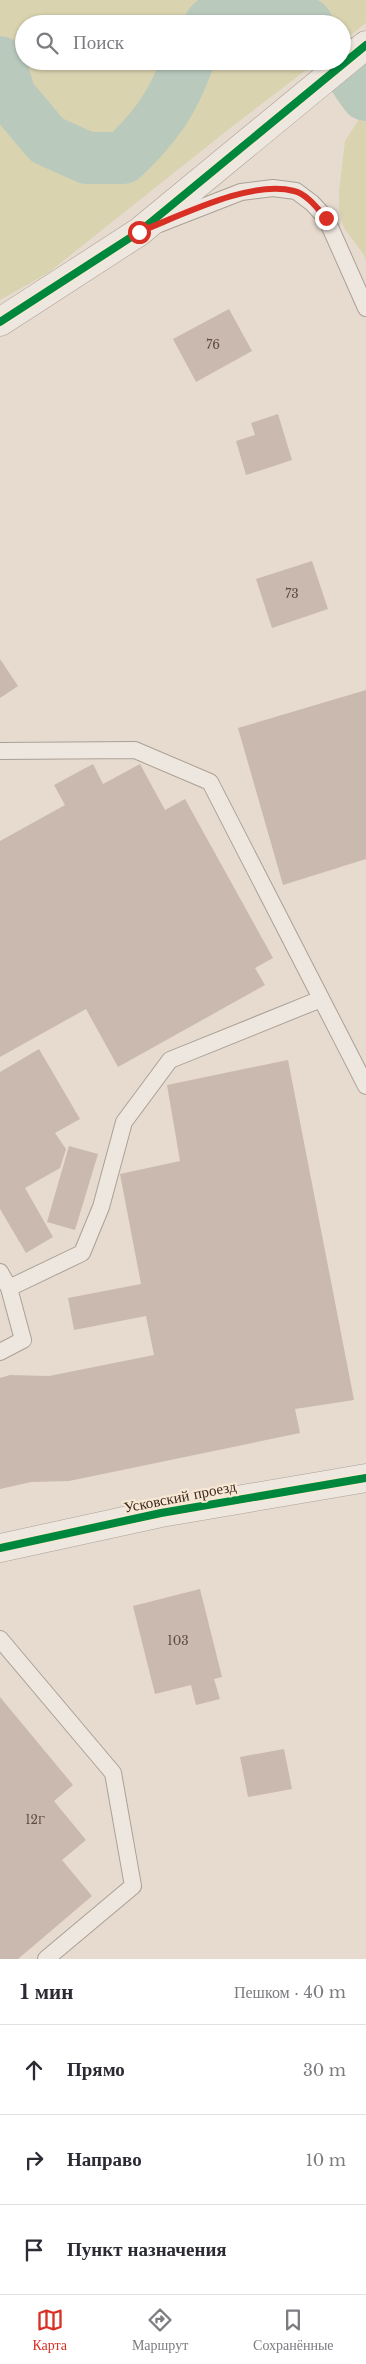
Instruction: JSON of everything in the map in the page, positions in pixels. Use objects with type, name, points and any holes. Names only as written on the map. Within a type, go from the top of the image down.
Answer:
[{"type":"street","points":[[351,57],[366,45]]},
{"type":"street","points":[[0,322],[139,232],[335,70]]},
{"type":"street","name":"Усковский проезд","points":[[0,1548],[161,1513],[366,1478]]},
{"type":"lane","points":[[139,232],[241,192],[273,188],[296,191],[312,203],[326,218],[366,308]]},
{"type":"lane","points":[[0,751],[135,750],[210,782],[366,1086]]},
{"type":"lane","points":[[9,1288],[82,1254],[101,1207],[124,1122],[170,1060],[321,999]]},
{"type":"lane","points":[[0,1272],[9,1288],[23,1340],[0,1352]]},
{"type":"lane","points":[[0,1639],[112,1773],[132,1886],[46,1959]]},
{"type":"shaded area","points":[[0,0],[366,0],[366,23],[351,35],[351,15],[15,15],[15,70],[306,70],[48,273],[0,300]]},
{"type":"shaded area","points":[[366,108],[366,261],[364,255],[344,228],[339,209],[339,192],[345,141]]},
{"type":"building","points":[[229,309],[252,351],[196,382],[173,339]]},
{"type":"building","points":[[278,414],[292,460],[246,475],[236,441],[255,435],[251,423]]},
{"type":"building","points":[[312,561],[328,609],[272,628],[256,579]]},
{"type":"building","points":[[0,659],[18,686],[0,698]]},
{"type":"building","points":[[366,690],[366,859],[283,885],[238,728]]},
{"type":"building","points":[[93,764],[103,784],[140,764],[165,810],[185,799],[273,958],[255,968],[265,985],[118,1067],[86,1009],[0,1057],[0,841],[65,805],[54,785]]},
{"type":"building","points":[[39,1049],[80,1119],[55,1133],[66,1149],[60,1168],[25,1188],[53,1237],[26,1253],[0,1209],[0,1072]]},
{"type":"building","points":[[288,1060],[354,1400],[295,1409],[300,1433],[69,1481],[31,1482],[0,1489],[0,1378],[10,1375],[49,1376],[154,1355],[146,1316],[74,1330],[68,1298],[141,1284],[120,1174],[180,1161],[167,1085]]},
{"type":"building","points":[[69,1146],[98,1154],[75,1230],[47,1222]]},
{"type":"building","points":[[200,1589],[222,1677],[214,1679],[220,1699],[196,1705],[191,1685],[155,1694],[133,1606]]},
{"type":"building","points":[[0,1697],[73,1785],[54,1801],[86,1840],[62,1860],[92,1896],[18,1959],[0,1959]]},
{"type":"building","points":[[284,1749],[292,1789],[248,1797],[240,1757]]},
{"type":"waterway","points":[[220,15],[233,4],[291,15]]},
{"type":"waterway","points":[[0,62],[10,96],[47,140],[87,158],[123,158],[145,136],[162,114],[176,90],[184,70]]},
{"type":"waterway","points":[[348,70],[366,95]]},
{"type":"cycle path","points":[[351,57],[366,45]]},
{"type":"cycle path","points":[[0,322],[139,232],[336,70]]},
{"type":"cycle path","points":[[0,1548],[161,1513],[366,1478]]},
{"type":"route","points":[[139,232],[241,192],[273,188],[296,191],[312,203],[326,218]]}]
